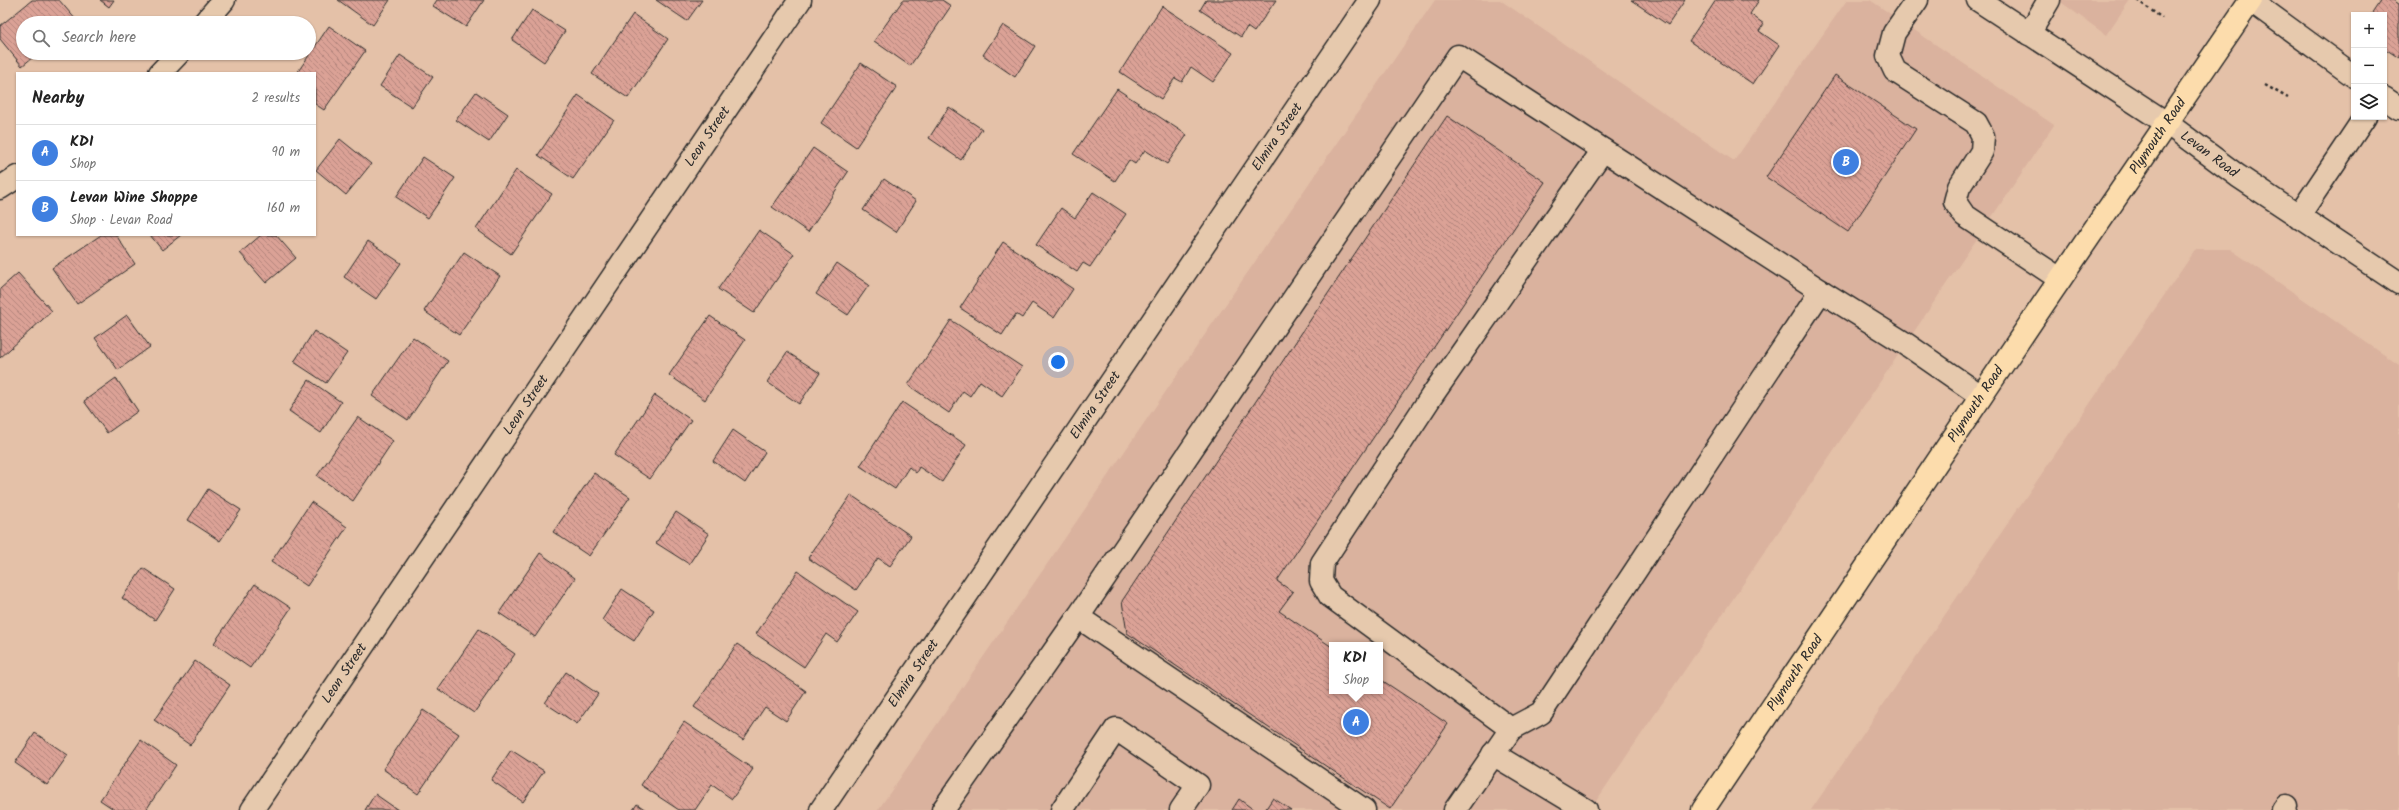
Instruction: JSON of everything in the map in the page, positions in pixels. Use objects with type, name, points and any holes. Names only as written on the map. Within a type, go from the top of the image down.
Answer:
[{"type":"main road","name":"Plymouth Road","points":[[1703,810],[2060,279],[2168,124],[2251,0]]},
{"type":"street","points":[[210,16],[224,0]]},
{"type":"street","name":"Leon Street","points":[[252,810],[800,0]]},
{"type":"street","name":"Elmira Street","points":[[821,810],[1370,0]]},
{"type":"street","points":[[1917,0],[1894,33],[1888,56],[1895,72],[1976,123],[1983,136],[1982,151],[1959,187],[1955,202],[1964,215],[2060,279]]},
{"type":"street","name":"Levan Road","points":[[1978,0],[2168,124],[2238,176],[2298,217],[2397,279]]},
{"type":"street","points":[[2029,34],[2049,0]]},
{"type":"street","points":[[2251,0],[2351,74]]},
{"type":"street","points":[[943,810],[1078,617],[1458,56],[1821,291],[1906,344],[1981,396]]},
{"type":"street","points":[[161,72],[172,60]]},
{"type":"street","points":[[2387,100],[2399,108]]},
{"type":"street","points":[[2298,217],[2363,120]]},
{"type":"street","points":[[1511,729],[1330,596],[1321,581],[1322,563],[1432,397],[1603,150]]},
{"type":"street","points":[[0,188],[16,178]]},
{"type":"street","points":[[1455,810],[1511,729],[1541,713],[1821,291]]},
{"type":"street","points":[[1078,617],[1364,810]]},
{"type":"street","points":[[1062,810],[1116,729],[1198,785],[1181,810]]},
{"type":"street","points":[[1493,754],[1586,810]]},
{"type":"path","points":[[2137,0],[2162,18]]},
{"type":"path","points":[[2265,85],[2288,98]]},
{"type":"shaded area","points":[[1435,0],[1500,0],[1734,161],[1847,0],[1870,0],[2054,125],[1590,810],[878,810]]},
{"type":"shaded area","points":[[2058,0],[2130,0],[2106,35]]},
{"type":"shaded area","points":[[2196,249],[2230,249],[2399,365],[2399,810],[1811,810]]},
{"type":"building","points":[[32,0],[59,0],[73,16],[16,16],[16,59],[0,39],[0,26]]},
{"type":"building","points":[[100,0],[114,0],[109,7]]},
{"type":"building","points":[[338,0],[390,0],[373,25]]},
{"type":"building","points":[[437,0],[484,0],[466,27],[433,6]]},
{"type":"building","points":[[656,0],[702,0],[687,21]]},
{"type":"building","points":[[903,0],[942,0],[951,6],[910,66],[874,41]]},
{"type":"building","points":[[1206,0],[1276,0],[1254,32],[1247,27],[1241,37],[1200,10]]},
{"type":"building","points":[[1631,0],[1685,0],[1668,25]]},
{"type":"building","points":[[1716,0],[1759,0],[1750,14],[1764,24],[1759,31],[1779,45],[1753,84],[1689,41]]},
{"type":"building","points":[[2381,0],[2393,0],[2399,4],[2399,58],[2387,50],[2387,12],[2373,12]]},
{"type":"building","points":[[1162,6],[1233,53],[1213,82],[1191,67],[1182,82],[1175,78],[1161,99],[1120,72]]},
{"type":"building","points":[[532,10],[565,31],[544,62],[512,40]]},
{"type":"building","points":[[633,14],[668,39],[628,98],[592,74]]},
{"type":"building","points":[[1003,25],[1035,46],[1015,77],[983,55]]},
{"type":"building","points":[[329,26],[365,51],[324,110],[316,105],[316,72],[298,72],[306,60],[316,60],[316,45]]},
{"type":"building","points":[[400,55],[433,77],[412,107],[380,86]]},
{"type":"building","points":[[17,60],[29,60],[22,66]]},
{"type":"building","points":[[861,63],[897,87],[856,147],[821,123]]},
{"type":"building","points":[[1835,75],[1916,129],[1848,232],[1766,177]]},
{"type":"building","points":[[1117,89],[1187,135],[1167,164],[1145,150],[1135,164],[1129,160],[1115,181],[1073,154]]},
{"type":"building","points":[[476,92],[508,114],[489,142],[456,120]]},
{"type":"building","points":[[578,95],[614,120],[573,179],[538,155]]},
{"type":"building","points":[[949,107],[982,129],[961,160],[929,138]]},
{"type":"building","points":[[1447,116],[1545,182],[1277,581],[1293,592],[1279,611],[1329,645],[1329,694],[1383,694],[1383,681],[1448,724],[1390,809],[1127,633],[1122,601]]},
{"type":"building","points":[[340,139],[371,164],[346,195],[316,170]]},
{"type":"building","points":[[813,148],[848,172],[808,232],[772,207]]},
{"type":"building","points":[[423,157],[455,178],[428,218],[396,197]]},
{"type":"building","points":[[516,170],[552,194],[511,254],[476,229]]},
{"type":"building","points":[[884,179],[916,201],[896,232],[863,210]]},
{"type":"building","points":[[1093,192],[1126,214],[1090,267],[1083,263],[1077,272],[1036,245],[1061,208],[1075,218]]},
{"type":"building","points":[[759,230],[794,254],[754,313],[718,289]]},
{"type":"building","points":[[100,236],[117,236],[135,264],[77,304],[52,268]]},
{"type":"building","points":[[151,236],[180,236],[162,250]]},
{"type":"building","points":[[260,236],[277,236],[296,258],[266,283],[240,253]]},
{"type":"building","points":[[368,241],[401,263],[376,299],[344,277]]},
{"type":"building","points":[[1003,242],[1073,289],[1054,318],[1032,303],[1022,318],[1016,314],[1002,335],[960,308]]},
{"type":"building","points":[[464,252],[500,276],[459,335],[424,311]]},
{"type":"building","points":[[837,263],[869,285],[848,315],[816,294]]},
{"type":"building","points":[[18,273],[52,311],[0,358],[0,289]]},
{"type":"building","points":[[127,315],[150,347],[118,370],[95,338]]},
{"type":"building","points":[[710,316],[745,340],[705,400],[669,375]]},
{"type":"building","points":[[951,320],[1022,367],[1002,396],[980,381],[970,396],[963,391],[949,413],[908,385]]},
{"type":"building","points":[[314,331],[347,353],[326,383],[294,362]]},
{"type":"building","points":[[413,337],[448,361],[408,420],[372,396]]},
{"type":"building","points":[[787,352],[820,373],[799,404],[767,382]]},
{"type":"building","points":[[116,378],[138,411],[107,433],[84,401]]},
{"type":"building","points":[[309,380],[341,402],[321,433],[289,411]]},
{"type":"building","points":[[655,395],[691,420],[650,479],[614,455]]},
{"type":"building","points":[[902,402],[966,445],[942,482],[919,467],[916,473],[909,467],[895,489],[860,466]]},
{"type":"building","points":[[358,417],[393,441],[353,501],[317,476]]},
{"type":"building","points":[[733,430],[765,452],[745,483],[713,461]]},
{"type":"building","points":[[594,473],[630,497],[589,556],[553,532]]},
{"type":"building","points":[[208,489],[241,510],[220,541],[188,520]]},
{"type":"building","points":[[851,495],[911,536],[890,566],[878,558],[856,590],[808,558]]},
{"type":"building","points":[[311,502],[347,527],[307,586],[271,562]]},
{"type":"building","points":[[676,512],[709,534],[689,564],[656,543]]},
{"type":"building","points":[[540,553],[575,578],[535,637],[499,613]]},
{"type":"building","points":[[143,568],[175,589],[155,620],[122,598]]},
{"type":"building","points":[[798,571],[858,612],[837,642],[826,634],[804,667],[756,634]]},
{"type":"building","points":[[255,584],[291,608],[250,668],[214,643]]},
{"type":"building","points":[[622,589],[654,610],[634,641],[602,620]]},
{"type":"building","points":[[479,629],[515,654],[474,713],[438,689]]},
{"type":"building","points":[[737,644],[806,691],[786,721],[765,707],[743,740],[694,707]]},
{"type":"building","points":[[195,661],[230,685],[190,745],[154,720]]},
{"type":"building","points":[[566,672],[598,694],[577,724],[545,703]]},
{"type":"building","points":[[423,710],[459,734],[418,794],[383,769]]},
{"type":"building","points":[[684,722],[753,769],[732,799],[712,785],[695,810],[679,810],[641,785]]},
{"type":"building","points":[[35,733],[68,755],[47,785],[15,763]]},
{"type":"building","points":[[141,740],[176,765],[146,810],[115,810],[100,800]]},
{"type":"building","points":[[511,750],[544,771],[523,802],[491,780]]},
{"type":"building","points":[[375,794],[398,810],[365,810]]},
{"type":"building","points":[[1273,798],[1291,810],[1265,810]]},
{"type":"building","points":[[1239,799],[1254,810],[1232,810]]},
{"type":"building","points":[[637,804],[646,810],[633,810]]},
{"type":"place","name":"Levan Wine Shoppe","points":[[1846,162]]},
{"type":"place","name":"KDI","points":[[1356,722]]}]
